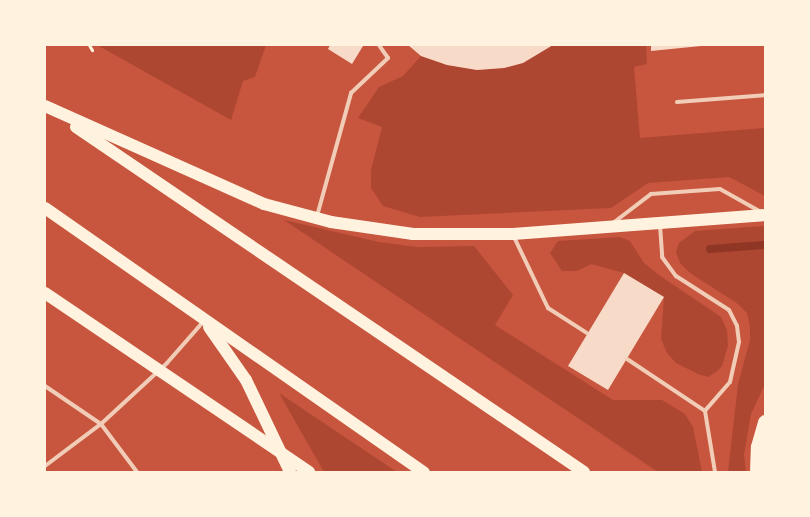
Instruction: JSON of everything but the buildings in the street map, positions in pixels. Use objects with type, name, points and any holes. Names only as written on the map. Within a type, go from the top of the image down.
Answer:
[{"type":"highway","points":[[757,472],[758,447],[765,422]]},
{"type":"main road","points":[[45,106],[264,204],[317,218],[413,234],[513,234],[765,214]]},
{"type":"main road","points":[[45,106],[584,472]]},
{"type":"main road","points":[[45,208],[424,472]]},
{"type":"main road","points":[[45,293],[309,472]]},
{"type":"main road","points":[[205,321],[246,380],[290,472]]},
{"type":"main road","points":[[270,446],[294,472]]},
{"type":"lane","points":[[317,218],[351,93],[388,58],[379,45]]},
{"type":"lane","points":[[677,102],[765,95]]},
{"type":"lane","points":[[608,227],[651,194],[720,189],[765,214]]},
{"type":"lane","points":[[660,223],[662,257],[676,276],[729,310],[737,326],[740,342],[730,382],[706,411],[715,472]]},
{"type":"lane","points":[[513,234],[548,308],[587,333]]},
{"type":"lane","points":[[45,466],[101,424],[166,363],[205,321]]},
{"type":"lane","points":[[627,359],[706,411]]},
{"type":"lane","points":[[45,386],[101,424],[138,472]]},
{"type":"path","points":[[89,45],[92,50]]},
{"type":"shaded area","points":[[97,45],[266,45],[255,77],[243,81],[231,120]]},
{"type":"shaded area","points":[[553,45],[646,45],[647,64],[634,67],[640,138],[765,128],[765,196],[729,177],[648,183],[611,208],[420,217],[383,206],[371,188],[371,170],[382,127],[358,118],[379,87],[403,76],[421,56],[447,65],[477,70],[504,68],[523,63]]},
{"type":"shaded area","points":[[284,220],[379,242],[417,247],[474,246],[513,295],[495,325],[613,400],[662,400],[685,414],[693,427],[702,472],[658,472]]},
{"type":"shaded area","points":[[765,226],[765,384],[751,414],[744,455],[746,472],[728,472],[738,384],[750,340],[750,326],[747,313],[738,304],[690,273],[680,263],[676,252],[679,243],[695,231]]},
{"type":"shaded area","points":[[620,237],[630,241],[644,263],[659,275],[721,317],[727,330],[728,346],[722,366],[716,372],[708,377],[698,374],[676,363],[667,353],[661,339],[664,297],[624,273],[591,264],[577,271],[562,271],[550,253],[558,241]]},
{"type":"shaded area","points":[[279,393],[397,472],[324,472]]},
{"type":"waterway","points":[[710,249],[765,245]]}]
